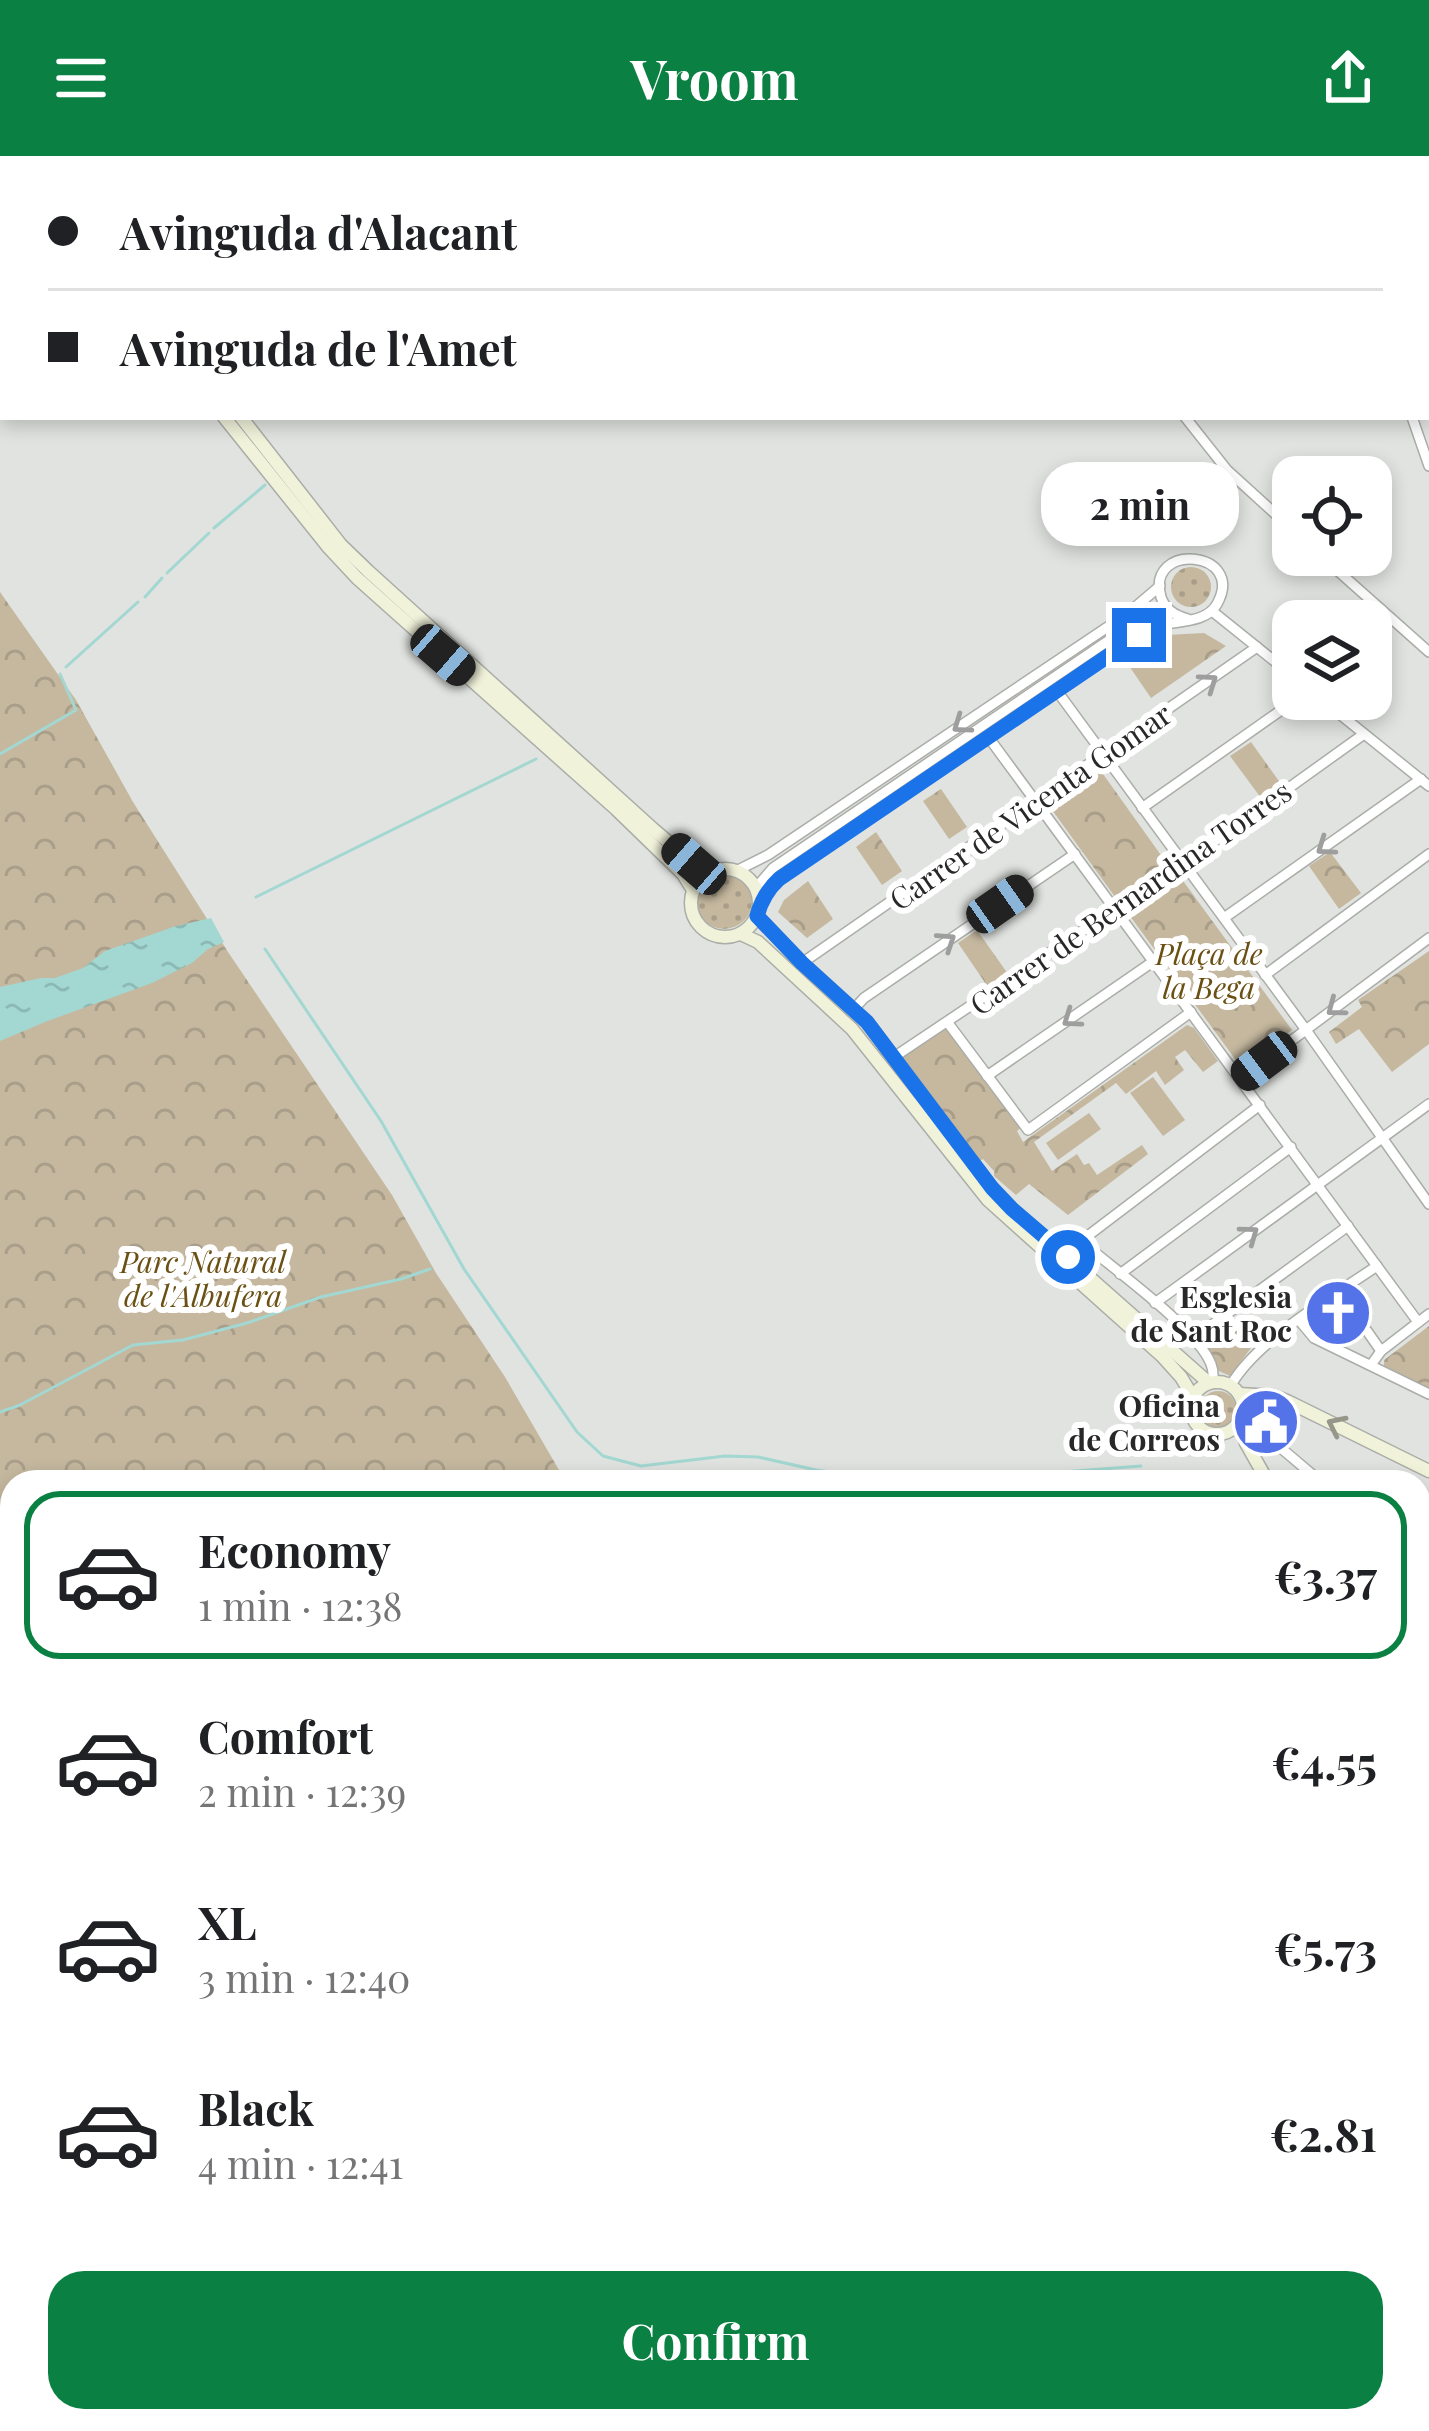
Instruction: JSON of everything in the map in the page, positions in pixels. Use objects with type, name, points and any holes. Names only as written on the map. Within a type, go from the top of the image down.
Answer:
[{"type":"main road","points":[[226,420],[357,578],[683,874],[693,890],[692,913],[706,932],[729,937],[741,934],[758,942],[852,1029],[988,1200],[1162,1356],[1193,1397],[1194,1421],[1240,1447],[1256,1470]]},
{"type":"main road","points":[[243,420],[341,545],[653,829],[708,872]]},
{"type":"main road","points":[[693,890],[708,872],[720,868],[738,870],[753,881],[758,904],[802,963],[867,1022],[992,1188],[1210,1383],[1287,1401],[1427,1470]]},
{"type":"main road","points":[[741,934],[758,904]]},
{"type":"main road","points":[[1193,1397],[1210,1383]]},
{"type":"main road","points":[[1235,1390],[1246,1443],[1258,1470]]},
{"type":"main road","points":[[1222,1433],[1240,1418]]},
{"type":"street","points":[[1187,420],[1227,470],[1272,511]]},
{"type":"street","points":[[1413,420],[1429,466]]},
{"type":"street","points":[[758,904],[779,879],[1149,629],[1160,624],[1188,619],[1213,611],[1220,596],[1219,576],[1206,562],[1187,557],[1163,573],[1160,586],[1168,610],[1188,619]]},
{"type":"street","points":[[1344,576],[1429,652]]},
{"type":"street","points":[[738,870],[768,855],[1127,614],[1160,586]]},
{"type":"street","points":[[758,904],[760,883],[773,868],[1142,619],[1168,610]]},
{"type":"street","points":[[1213,611],[1272,659]]},
{"type":"street","name":"Carrer de Vicenta Gomar","points":[[802,963],[1257,647]]},
{"type":"street","points":[[1057,692],[1429,1204]]},
{"type":"street","points":[[1142,808],[1272,717]]},
{"type":"street","points":[[1224,918],[1425,783],[1347,720]]},
{"type":"street","name":"Carrer de Bernardina Torres","points":[[894,1057],[1364,734]]},
{"type":"street","points":[[989,738],[1418,1322]]},
{"type":"street","points":[[854,1010],[864,998],[1075,854]]},
{"type":"street","points":[[1265,975],[1429,854]]},
{"type":"street","points":[[1240,1079],[1429,938]]},
{"type":"street","points":[[988,1076],[1154,962]]},
{"type":"street","points":[[948,1023],[1031,1130],[1191,1012]]},
{"type":"street","points":[[1155,1303],[1429,1104]]},
{"type":"street","points":[[1210,1383],[1211,1363],[1193,1338],[1081,1241],[1260,1105]]},
{"type":"street","points":[[1120,1274],[1291,1147]]},
{"type":"street","points":[[1193,1338],[1348,1226]]},
{"type":"street","points":[[1235,1390],[1239,1371],[1299,1320],[1377,1266]]},
{"type":"street","points":[[1371,1365],[1381,1351],[1429,1314]]},
{"type":"street","points":[[1299,1320],[1314,1339],[1429,1394]]},
{"type":"street","points":[[1153,1333],[1178,1323]]},
{"type":"street","points":[[1367,1331],[1381,1351]]},
{"type":"street","points":[[1240,1418],[1306,1470]]},
{"type":"green space","points":[[1191,567],[1205,573],[1211,587],[1205,601],[1191,607],[1177,601],[1171,587],[1177,573]]},
{"type":"green space","name":"Parc Natural de l'Albufera","points":[[0,592],[76,700],[133,802],[228,952],[392,1195],[559,1470],[0,1470]]},
{"type":"green space","points":[[1204,633],[1226,646],[1151,698],[1127,663],[1166,635]]},
{"type":"green space","points":[[1251,742],[1281,784],[1261,798],[1230,756]]},
{"type":"green space","name":"Plaça de la Bega","points":[[1098,767],[1168,865],[1118,901],[1047,803]]},
{"type":"green space","points":[[941,789],[967,827],[949,839],[923,801]]},
{"type":"green space","points":[[876,832],[902,871],[882,885],[856,847]]},
{"type":"green space","points":[[1330,852],[1361,893],[1339,909],[1309,866]]},
{"type":"green space","points":[[724,873],[744,881],[752,901],[744,921],[724,929],[704,921],[696,901],[704,881]]},
{"type":"green space","name":"Plaça de la Bega","points":[[1178,874],[1292,1030],[1241,1067],[1127,912]]},
{"type":"green space","points":[[808,881],[833,919],[807,938],[778,912],[784,900]]},
{"type":"green space","points":[[977,930],[1008,974],[988,987],[958,943]]},
{"type":"green space","points":[[1202,935],[1233,978],[1211,995],[1179,951]]},
{"type":"green space","points":[[1429,951],[1429,1044],[1392,1072],[1359,1029],[1336,1044],[1329,1032],[1362,1007],[1358,1000]]},
{"type":"green space","points":[[948,1023],[1024,1125],[1017,1131],[1023,1142],[1187,1025],[1218,1061],[1203,1072],[1185,1050],[1175,1057],[1184,1070],[1165,1085],[1156,1071],[1126,1094],[1116,1083],[1034,1142],[1052,1171],[1077,1154],[1097,1175],[1142,1145],[1148,1154],[1068,1215],[1029,1184],[1016,1195],[983,1159],[974,1164],[894,1057]]},
{"type":"green space","points":[[1153,1077],[1185,1120],[1163,1136],[1130,1093]]},
{"type":"green space","points":[[1089,1113],[1101,1129],[1058,1160],[1046,1143]]},
{"type":"green space","points":[[1228,1316],[1251,1348],[1230,1376],[1219,1371],[1203,1338]]},
{"type":"green space","points":[[1429,1326],[1429,1391],[1384,1368],[1384,1360]]},
{"type":"green space","points":[[1218,1391],[1231,1396],[1236,1409],[1231,1422],[1218,1427],[1205,1422],[1200,1409],[1205,1396]]},
{"type":"water","points":[[211,918],[224,942],[192,963],[0,1041],[0,987],[55,978],[83,968],[105,951]]},
{"type":"waterway","points":[[214,528],[265,485]]},
{"type":"waterway","points":[[167,573],[209,533]]},
{"type":"waterway","points":[[145,597],[162,578]]},
{"type":"waterway","points":[[66,667],[138,602]]},
{"type":"waterway","points":[[0,754],[76,710],[60,674]]},
{"type":"waterway","points":[[256,897],[536,759]]},
{"type":"waterway","points":[[265,949],[381,1121],[464,1269],[577,1432],[603,1456],[641,1466],[725,1456],[758,1457],[816,1470]]},
{"type":"waterway","points":[[0,1412],[133,1345],[183,1340],[430,1269]]},
{"type":"waterway","points":[[1088,1470],[1141,1466]]},
{"type":"place","name":"Esglesia de Sant Roc","points":[[1338,1313]]},
{"type":"place","name":"Oficina de Correos","points":[[1266,1422]]},
{"type":"route","points":[[1068,1257],[992,1188],[867,1022],[757,916],[770,887],[779,879],[1139,635]]}]
